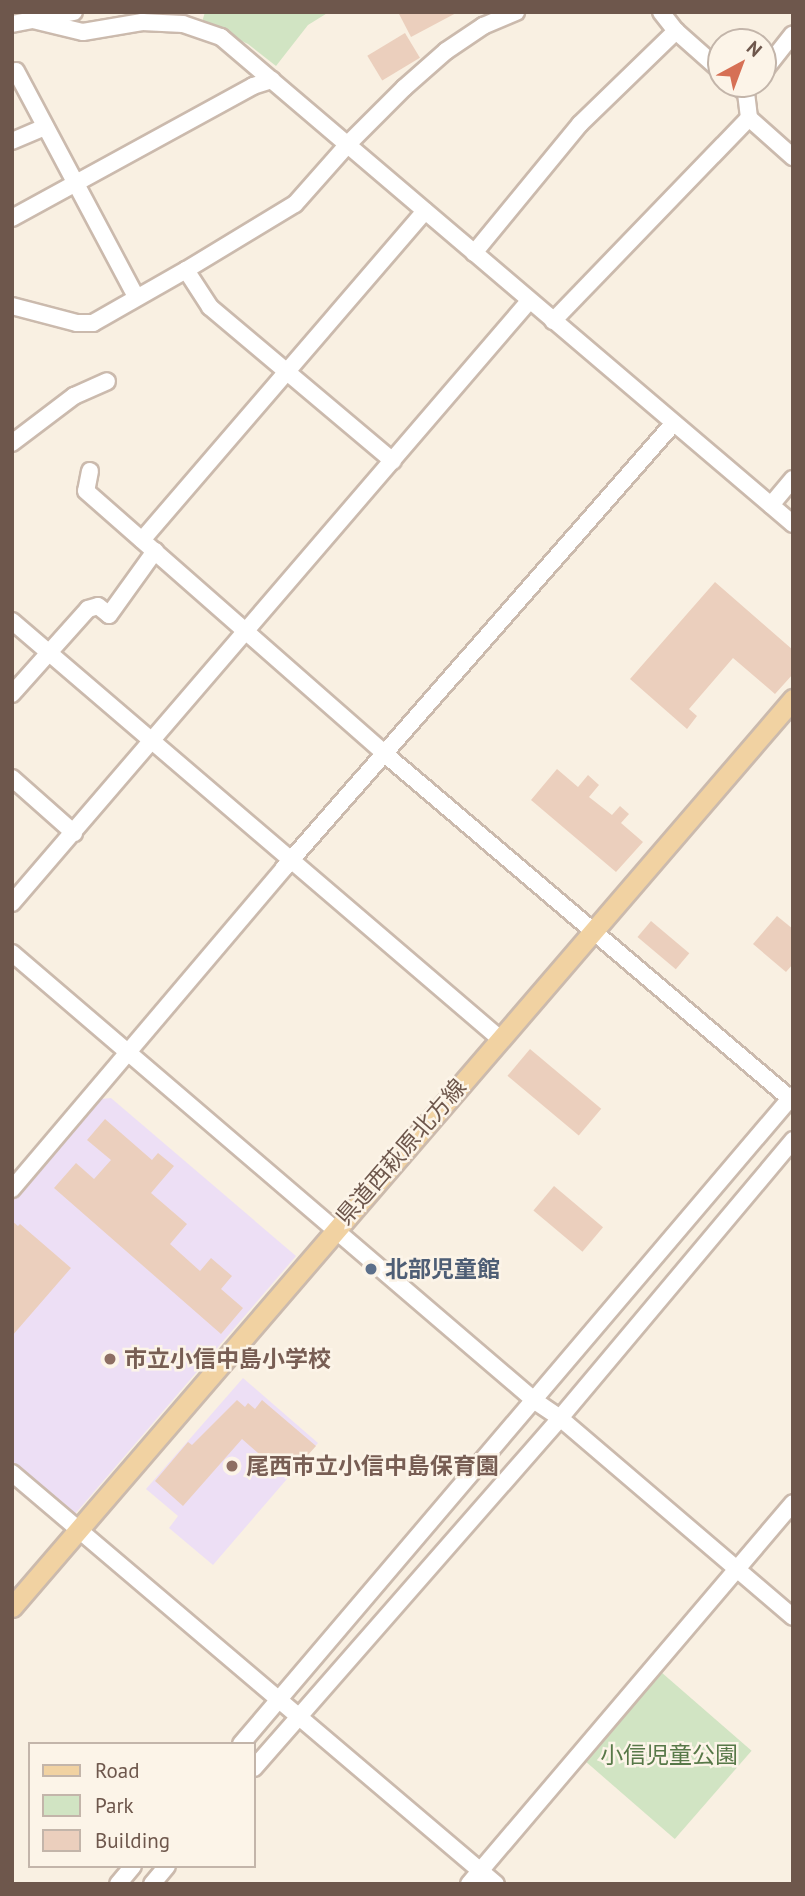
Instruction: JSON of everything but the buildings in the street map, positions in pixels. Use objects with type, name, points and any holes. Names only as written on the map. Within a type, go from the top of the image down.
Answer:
[{"type":"main road","name":"県道西萩原北方線","points":[[12,1607],[335,1228],[793,699]]},
{"type":"street","points":[[12,24],[74,12]]},
{"type":"street","points":[[12,306],[77,323],[93,323],[186,270],[295,205],[349,143],[446,51],[483,26],[516,12]]},
{"type":"street","points":[[661,12],[676,31],[707,59]]},
{"type":"street","points":[[33,20],[83,32],[142,22],[183,24],[221,37],[349,143],[552,321],[793,524]]},
{"type":"street","points":[[474,253],[580,124],[676,31]]},
{"type":"street","points":[[777,54],[793,34]]},
{"type":"street","points":[[16,71],[136,297]]},
{"type":"street","points":[[12,218],[253,86],[272,80]]},
{"type":"street","points":[[746,98],[749,118],[793,157]]},
{"type":"street","points":[[552,321],[749,118]]},
{"type":"street","points":[[12,141],[45,127]]},
{"type":"street","points":[[142,540],[425,211]]},
{"type":"street","points":[[186,270],[210,307],[287,369],[393,461]]},
{"type":"street","points":[[12,903],[152,743],[529,300]]},
{"type":"street","points":[[12,443],[74,396],[107,381]]},
{"type":"street","points":[[14,1184],[292,860],[673,424]]},
{"type":"street","points":[[90,471],[86,492],[386,755],[792,1099],[243,1742]]},
{"type":"street","points":[[771,505],[793,479]]},
{"type":"street","points":[[12,694],[88,609],[98,606],[109,615],[155,551]]},
{"type":"street","points":[[12,621],[499,1038]]},
{"type":"street","points":[[12,778],[74,833]]},
{"type":"street","points":[[12,953],[535,1401],[559,1418],[793,1617]]},
{"type":"street","points":[[256,1766],[559,1418],[793,1140]]},
{"type":"street","points":[[12,1473],[496,1884]]},
{"type":"street","points":[[469,1884],[793,1503]]},
{"type":"street","points":[[118,1884],[131,1868]]},
{"type":"street","points":[[152,1884],[165,1868]]},
{"type":"shaded area","name":"市立小信中島小学校","points":[[111,1098],[296,1256],[75,1514],[12,1461],[12,1202],[101,1099]]},
{"type":"shaded area","name":"尾西市立小信中島保育園","points":[[243,1378],[318,1443],[213,1565],[169,1528],[178,1516],[146,1489]]},
{"type":"green space","points":[[205,12],[329,12],[308,25],[276,66],[248,44],[202,22]]},
{"type":"green space","name":"小信児童公園","points":[[661,1672],[752,1751],[675,1839],[584,1760]]},
{"type":"place","name":"北部児童館","points":[[371,1269]]},
{"type":"place","name":"市立小信中島小学校","points":[[110,1359]]},
{"type":"place","name":"尾西市立小信中島保育園","points":[[232,1466]]}]
